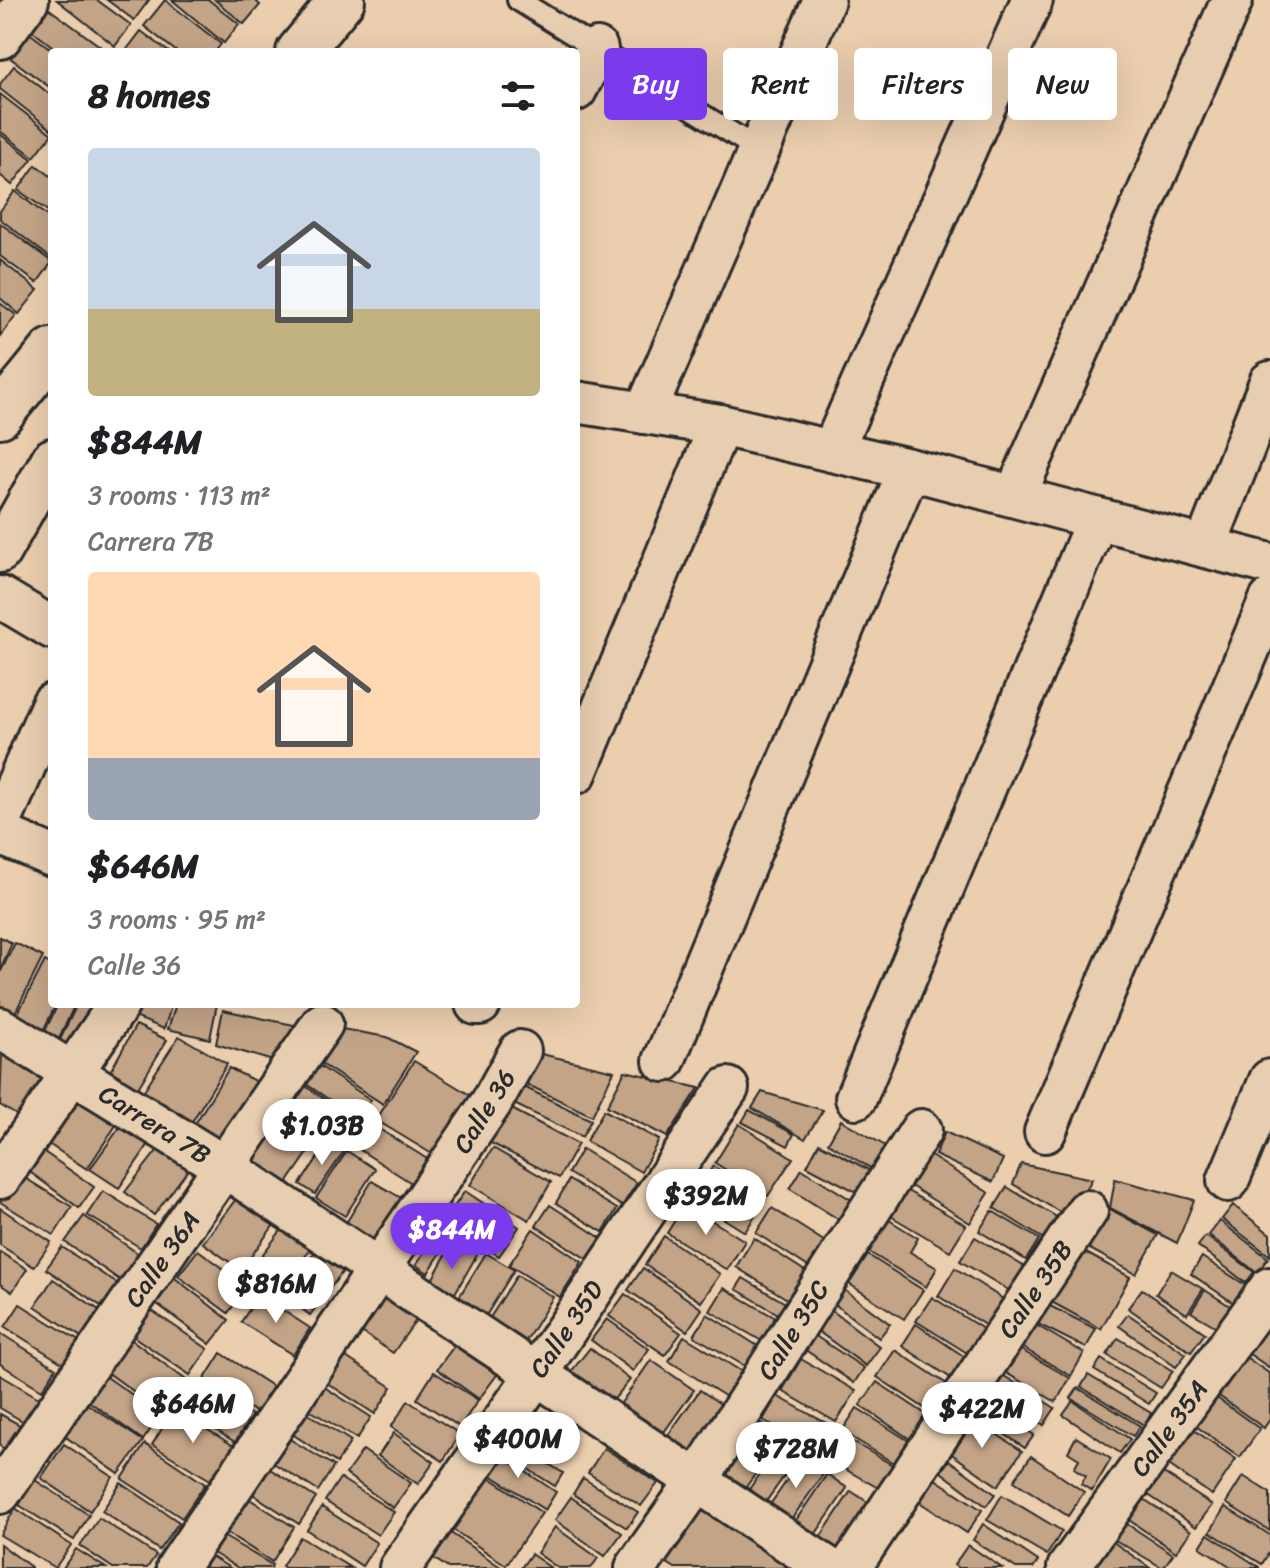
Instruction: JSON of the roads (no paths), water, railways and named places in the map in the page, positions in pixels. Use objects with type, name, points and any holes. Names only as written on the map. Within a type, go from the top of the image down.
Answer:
[{"type":"main road","points":[[302,48],[342,0]]},
{"type":"main road","points":[[0,415],[48,356]]},
{"type":"street","points":[[0,38],[28,0]]},
{"type":"street","points":[[645,413],[824,0]]},
{"type":"street","points":[[832,451],[1032,0]]},
{"type":"street","points":[[1016,494],[1232,0]]},
{"type":"street","points":[[580,82],[597,49]]},
{"type":"street","points":[[1205,547],[1270,382]]},
{"type":"street","points":[[580,403],[720,425],[1016,494],[1097,519],[1270,564]]},
{"type":"street","points":[[580,763],[720,425]]},
{"type":"street","points":[[0,552],[48,466]]},
{"type":"street","points":[[664,1061],[909,469]]},
{"type":"street","points":[[856,1098],[1097,519]]},
{"type":"street","points":[[0,597],[48,626]]},
{"type":"street","points":[[1045,1132],[1270,600]]},
{"type":"street","points":[[0,823],[48,713]]},
{"type":"street","points":[[0,834],[48,854]]},
{"type":"street","points":[[0,1178],[116,1008]]},
{"type":"street","name":"Calle 36A","points":[[0,1493],[322,1024]]},
{"type":"street","name":"Carrera 7B","points":[[0,1028],[225,1167],[828,1568]]},
{"type":"street","name":"Calle 36","points":[[177,1568],[379,1272],[491,1103],[520,1051]]},
{"type":"street","points":[[1228,1181],[1270,1080]]},
{"type":"street","name":"Calle 35D","points":[[400,1568],[537,1373],[728,1088]]},
{"type":"street","name":"Calle 35C","points":[[636,1568],[697,1481],[921,1130]]},
{"type":"street","name":"Calle 35B","points":[[850,1568],[1087,1211]]},
{"type":"street","name":"Calle 35A","points":[[1068,1568],[1270,1288]]},
{"type":"lane","points":[[518,0],[759,150]]}]
